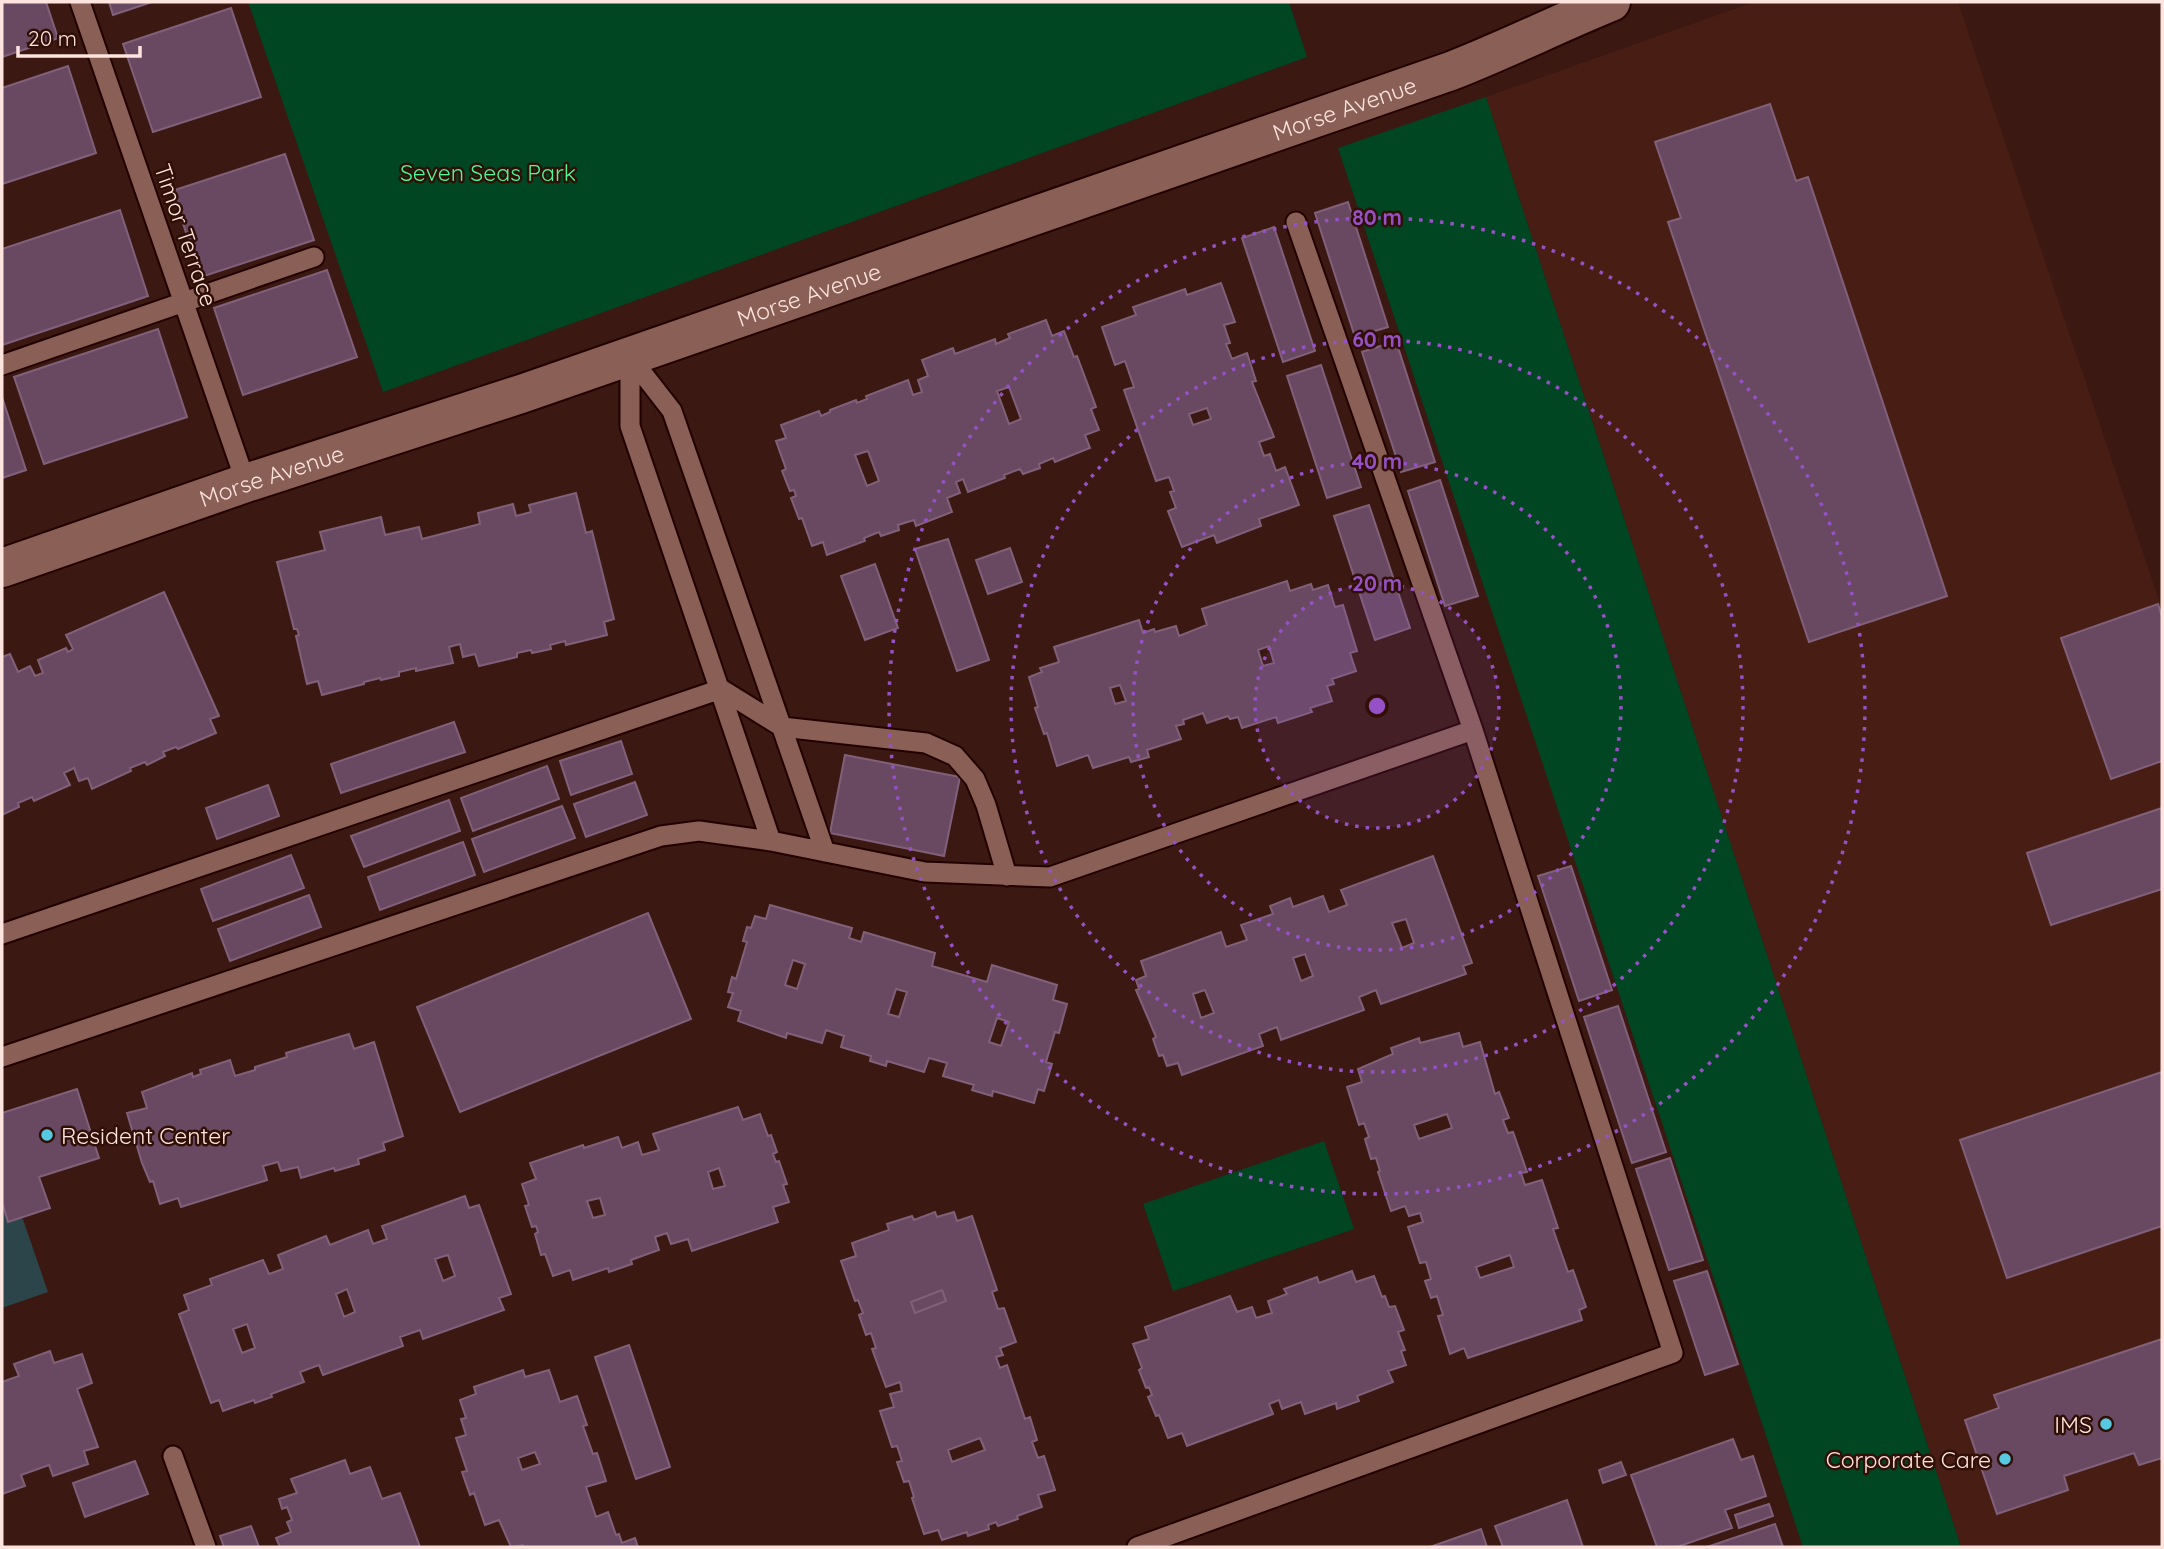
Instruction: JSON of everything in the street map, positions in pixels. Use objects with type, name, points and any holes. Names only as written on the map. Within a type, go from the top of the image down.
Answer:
[{"type":"street","name":"Morse Avenue","points":[[2,568],[246,483],[630,357],[1451,71],[1611,2]]},
{"type":"lane","name":"Timor Terrace","points":[[80,2],[246,483]]},
{"type":"lane","points":[[1138,1547],[1673,1353],[1473,730],[1296,222]]},
{"type":"lane","points":[[2,365],[314,257]]},
{"type":"lane","points":[[630,357],[630,426],[771,841]]},
{"type":"lane","points":[[630,357],[673,411],[825,852]]},
{"type":"lane","points":[[721,689],[782,727],[926,743],[955,756],[975,779],[986,805],[1007,876]]},
{"type":"lane","points":[[2,934],[721,689]]},
{"type":"lane","points":[[2,1057],[661,836],[699,831],[771,841],[925,873],[1050,877],[1473,730]]},
{"type":"lane","points":[[173,1456],[206,1547]]},
{"type":"shaded area","points":[[1754,2],[1958,2],[2162,609],[2162,1547],[1961,1547],[1486,97]]},
{"type":"green space","name":"Seven Seas Park","points":[[248,2],[1289,2],[1307,57],[383,392]]},
{"type":"green space","points":[[1486,97],[1961,1547],[1803,1547],[1338,148]]},
{"type":"green space","points":[[1324,1141],[1354,1229],[1173,1291],[1143,1204]]},
{"type":"water","points":[[18,1205],[48,1292],[2,1308],[2,1211]]},
{"type":"building","points":[[2,2],[46,2],[58,38],[2,57]]},
{"type":"building","points":[[109,2],[152,2],[113,15]]},
{"type":"building","points":[[231,8],[261,97],[153,132],[123,44]]},
{"type":"building","points":[[68,66],[96,153],[2,184],[2,88]]},
{"type":"building","points":[[1770,104],[1796,181],[1808,177],[1947,596],[1809,642],[1668,222],[1681,218],[1655,142]]},
{"type":"building","points":[[285,154],[314,240],[201,277],[172,191]]},
{"type":"building","points":[[1348,202],[1388,327],[1355,337],[1315,213]]},
{"type":"building","points":[[120,210],[148,296],[2,345],[2,249]]},
{"type":"building","points":[[1274,227],[1315,351],[1283,362],[1242,238]]},
{"type":"building","points":[[327,270],[357,357],[243,395],[214,308]]},
{"type":"building","points":[[1221,283],[1235,322],[1224,325],[1230,343],[1226,344],[1232,359],[1247,353],[1256,381],[1252,382],[1274,437],[1259,442],[1264,456],[1270,454],[1276,471],[1285,467],[1299,505],[1259,519],[1261,526],[1217,543],[1214,535],[1182,547],[1168,511],[1176,508],[1170,492],[1174,491],[1169,477],[1156,481],[1124,390],[1134,387],[1125,361],[1115,365],[1102,327],[1136,315],[1133,307],[1185,289],[1187,295]],"holes":[[[1207,408],[1211,419],[1193,425],[1189,414]]]},
{"type":"building","points":[[1046,320],[1052,336],[1064,331],[1074,357],[1077,356],[1096,407],[1091,409],[1099,430],[1085,435],[1090,448],[1055,462],[1053,458],[1039,464],[1040,468],[1023,474],[1020,469],[1004,475],[1005,478],[968,492],[963,479],[956,482],[960,493],[947,498],[952,512],[916,526],[914,520],[898,525],[899,530],[881,536],[879,532],[864,538],[865,541],[827,555],[823,542],[812,546],[791,498],[796,496],[794,490],[790,491],[782,471],[786,469],[776,441],[786,438],[781,425],[819,411],[821,416],[830,410],[856,400],[857,403],[867,399],[866,396],[908,380],[913,395],[922,392],[918,380],[928,376],[922,360],[953,348],[955,354],[995,339],[996,344],[1010,338],[1008,334]],"holes":[[[1009,387],[1021,419],[1009,424],[997,391]],[[868,451],[879,481],[867,486],[855,455]]]},
{"type":"building","points":[[158,329],[187,417],[44,464],[14,377]]},
{"type":"building","points":[[1396,341],[1435,462],[1401,472],[1362,352]]},
{"type":"building","points":[[1321,365],[1361,487],[1327,498],[1287,376]]},
{"type":"building","points":[[2,397],[26,470],[2,478]]},
{"type":"building","points":[[1440,480],[1478,596],[1445,606],[1408,491]]},
{"type":"building","points":[[576,493],[586,533],[592,531],[614,619],[604,622],[607,635],[566,645],[565,641],[550,645],[551,649],[517,653],[517,657],[479,666],[475,654],[463,657],[460,644],[449,647],[453,663],[399,672],[399,676],[380,678],[322,695],[318,681],[307,684],[296,636],[299,635],[297,629],[294,629],[277,562],[325,550],[320,532],[381,517],[385,535],[419,527],[422,539],[480,524],[478,513],[513,504],[516,516],[531,512],[529,505]]},
{"type":"building","points":[[1369,505],[1410,628],[1375,640],[1334,516]]},
{"type":"building","points":[[948,539],[989,660],[957,671],[915,549]]},
{"type":"building","points":[[1010,548],[1022,582],[988,594],[976,560]]},
{"type":"building","points":[[875,564],[898,628],[865,640],[841,576]]},
{"type":"building","points":[[1287,581],[1290,591],[1311,584],[1313,590],[1328,585],[1335,607],[1343,605],[1357,651],[1350,653],[1356,671],[1332,679],[1334,684],[1327,686],[1332,701],[1310,708],[1312,712],[1278,723],[1276,717],[1242,728],[1238,717],[1230,719],[1228,716],[1207,723],[1203,713],[1183,720],[1184,724],[1176,726],[1181,739],[1147,750],[1149,757],[1131,762],[1129,757],[1093,768],[1088,755],[1057,766],[1047,733],[1044,734],[1035,708],[1038,707],[1029,677],[1042,672],[1040,668],[1059,662],[1054,647],[1139,620],[1143,633],[1176,626],[1179,636],[1207,625],[1202,609]],"holes":[[[1269,646],[1274,663],[1263,666],[1258,650]],[[1120,685],[1126,701],[1115,704],[1110,688]]]},
{"type":"building","points":[[164,592],[219,716],[210,719],[216,733],[178,749],[176,747],[163,752],[165,756],[147,765],[145,762],[130,768],[131,771],[92,789],[88,778],[79,781],[74,768],[64,773],[70,785],[34,801],[32,797],[18,803],[19,807],[2,815],[2,657],[10,654],[18,672],[30,666],[35,676],[43,673],[38,660],[66,648],[68,652],[73,649],[66,635]]},
{"type":"building","points":[[2158,604],[2162,617],[2162,761],[2111,779],[2061,638]]},
{"type":"building","points":[[454,722],[465,752],[341,793],[331,764]]},
{"type":"building","points":[[621,741],[632,774],[571,795],[560,761]]},
{"type":"building","points":[[845,755],[960,777],[944,856],[830,833]]},
{"type":"building","points":[[547,766],[559,799],[473,831],[461,798]]},
{"type":"building","points":[[635,782],[647,815],[586,837],[574,804]]},
{"type":"building","points":[[268,785],[279,816],[217,839],[206,808]]},
{"type":"building","points":[[449,800],[460,831],[364,867],[351,836]]},
{"type":"building","points":[[562,806],[575,838],[484,872],[472,839]]},
{"type":"building","points":[[2162,808],[2162,889],[2051,925],[2027,853]]},
{"type":"building","points":[[463,842],[475,875],[380,910],[368,877]]},
{"type":"building","points":[[291,855],[304,888],[213,921],[201,889]]},
{"type":"building","points":[[1433,856],[1472,963],[1463,966],[1466,974],[1381,1004],[1376,990],[1359,997],[1364,1010],[1281,1040],[1277,1027],[1259,1034],[1263,1046],[1182,1075],[1178,1063],[1167,1066],[1163,1055],[1159,1056],[1153,1039],[1156,1037],[1136,990],[1139,989],[1136,980],[1146,976],[1141,961],[1221,932],[1226,947],[1247,940],[1241,925],[1273,914],[1270,906],[1290,898],[1293,907],[1323,896],[1329,912],[1347,905],[1341,890]],"holes":[[[1406,919],[1414,943],[1402,948],[1392,923]],[[1305,954],[1313,976],[1301,981],[1293,958]],[[1205,990],[1214,1013],[1201,1018],[1193,994]]]},
{"type":"building","points":[[1571,866],[1612,990],[1579,1001],[1538,876]]},
{"type":"building","points":[[309,895],[321,927],[230,961],[218,929]]},
{"type":"building","points":[[770,905],[852,928],[849,938],[861,942],[864,932],[935,953],[932,966],[987,982],[992,965],[1057,985],[1053,1000],[1067,1004],[1059,1033],[1055,1032],[1046,1062],[1052,1064],[1044,1091],[1038,1089],[1034,1103],[993,1091],[992,1096],[972,1090],[974,1085],[943,1076],[947,1063],[929,1058],[924,1072],[887,1061],[886,1066],[870,1061],[871,1056],[841,1047],[844,1036],[826,1030],[822,1043],[787,1033],[786,1038],[738,1021],[741,1011],[728,1007],[733,993],[728,992],[732,977],[736,979],[747,942],[743,941],[747,927],[751,928],[755,916],[766,919]],"holes":[[[793,960],[805,964],[797,989],[785,985]],[[896,989],[907,992],[899,1017],[888,1014]],[[997,1018],[1009,1022],[1001,1046],[989,1042]]]},
{"type":"building","points":[[648,913],[691,1019],[460,1112],[417,1007]]},
{"type":"building","points":[[1618,1006],[1666,1152],[1632,1163],[1584,1017]]},
{"type":"building","points":[[1459,1033],[1463,1047],[1480,1042],[1495,1094],[1499,1092],[1509,1118],[1503,1120],[1508,1133],[1513,1132],[1527,1172],[1521,1173],[1525,1185],[1542,1180],[1558,1228],[1553,1229],[1568,1272],[1573,1270],[1586,1307],[1579,1310],[1582,1320],[1468,1358],[1464,1348],[1450,1354],[1438,1316],[1443,1315],[1437,1296],[1431,1298],[1425,1281],[1431,1279],[1426,1262],[1420,1263],[1408,1227],[1423,1222],[1420,1213],[1409,1216],[1405,1206],[1391,1211],[1376,1158],[1371,1159],[1365,1139],[1369,1137],[1364,1123],[1359,1125],[1347,1087],[1362,1082],[1358,1069],[1393,1054],[1391,1048],[1419,1038],[1420,1043]],"holes":[[[1447,1114],[1452,1128],[1419,1139],[1414,1125]],[[1510,1255],[1514,1267],[1480,1278],[1476,1267]]]},
{"type":"building","points":[[349,1034],[354,1049],[374,1042],[403,1136],[383,1143],[385,1150],[358,1159],[359,1164],[335,1171],[334,1168],[301,1178],[298,1167],[281,1171],[278,1162],[263,1166],[267,1180],[181,1207],[178,1198],[160,1204],[153,1181],[150,1182],[142,1163],[127,1113],[147,1108],[142,1092],[192,1073],[193,1077],[201,1074],[200,1070],[230,1060],[235,1076],[287,1057],[286,1053]]},
{"type":"building","points":[[2162,1072],[2162,1226],[2007,1278],[1960,1140]]},
{"type":"building","name":"Resident Center","points":[[77,1089],[99,1158],[39,1177],[50,1208],[8,1222],[2,1202],[2,1113]]},
{"type":"building","points":[[738,1107],[743,1120],[760,1114],[768,1136],[771,1135],[777,1152],[773,1154],[776,1162],[779,1161],[787,1184],[783,1185],[789,1202],[773,1207],[778,1222],[692,1251],[688,1239],[671,1244],[667,1233],[655,1237],[659,1250],[631,1260],[632,1264],[609,1272],[608,1268],[573,1280],[570,1270],[553,1276],[545,1254],[541,1255],[535,1234],[538,1232],[536,1226],[532,1227],[525,1206],[529,1205],[522,1184],[536,1179],[530,1163],[583,1145],[584,1148],[618,1137],[622,1148],[638,1142],[642,1155],[659,1150],[653,1134]],"holes":[[[719,1168],[725,1186],[713,1189],[708,1172]],[[600,1198],[605,1215],[593,1218],[587,1201]]]},
{"type":"building","points":[[1670,1158],[1703,1260],[1669,1270],[1636,1169]]},
{"type":"building","points":[[465,1196],[469,1208],[479,1205],[511,1294],[499,1298],[504,1310],[423,1339],[420,1330],[400,1337],[403,1346],[323,1375],[319,1365],[300,1372],[304,1382],[255,1403],[254,1400],[223,1411],[219,1400],[211,1403],[179,1314],[189,1310],[184,1295],[212,1285],[210,1279],[263,1260],[269,1274],[283,1269],[278,1255],[326,1236],[330,1245],[368,1230],[373,1244],[387,1239],[382,1226]],"holes":[[[448,1255],[455,1276],[443,1281],[435,1259]],[[347,1289],[355,1312],[344,1317],[336,1294]],[[247,1324],[255,1348],[242,1353],[233,1329]]]},
{"type":"building","points":[[935,1212],[937,1217],[954,1212],[957,1221],[972,1216],[997,1290],[992,1292],[998,1309],[1004,1308],[1016,1342],[1000,1348],[1003,1355],[996,1357],[1000,1368],[1007,1365],[1025,1419],[1030,1417],[1037,1440],[1032,1442],[1038,1458],[1044,1456],[1055,1490],[1038,1495],[1042,1507],[1017,1516],[1018,1519],[998,1526],[996,1522],[988,1525],[989,1529],[968,1536],[967,1532],[942,1540],[938,1530],[924,1534],[909,1481],[904,1482],[897,1462],[902,1461],[897,1446],[892,1447],[880,1411],[894,1407],[890,1394],[902,1391],[900,1382],[886,1387],[872,1349],[876,1348],[871,1333],[866,1335],[859,1315],[863,1313],[858,1300],[855,1301],[841,1261],[856,1256],[852,1243],[889,1230],[887,1224],[912,1216],[914,1220]],"holes":[[[942,1290],[946,1301],[915,1313],[911,1302]],[[980,1438],[985,1450],[952,1462],[948,1450]]]},
{"type":"building","points":[[1352,1271],[1356,1282],[1374,1276],[1389,1307],[1395,1306],[1404,1330],[1398,1332],[1405,1350],[1401,1351],[1406,1365],[1388,1371],[1393,1382],[1357,1396],[1359,1401],[1337,1409],[1336,1403],[1305,1414],[1301,1402],[1282,1409],[1279,1400],[1269,1404],[1273,1414],[1187,1446],[1182,1433],[1168,1438],[1148,1397],[1152,1395],[1139,1370],[1142,1368],[1133,1344],[1149,1339],[1145,1327],[1230,1296],[1237,1312],[1252,1307],[1256,1318],[1272,1313],[1268,1301],[1287,1294],[1284,1289],[1317,1277],[1319,1283]]},
{"type":"building","points":[[1707,1271],[1738,1364],[1705,1375],[1674,1281]]},
{"type":"building","points":[[942,1290],[946,1301],[915,1313],[911,1302]]},
{"type":"building","points":[[2162,1339],[2162,1458],[2139,1465],[2134,1453],[2064,1476],[2068,1490],[1997,1514],[1965,1420],[1999,1408],[1994,1395]]},
{"type":"building","points":[[629,1345],[670,1467],[636,1479],[595,1357]]},
{"type":"building","points":[[50,1351],[54,1363],[82,1354],[92,1383],[77,1389],[98,1447],[84,1451],[88,1464],[53,1476],[49,1465],[21,1475],[25,1486],[2,1494],[2,1382],[19,1376],[14,1364]]},
{"type":"building","points":[[523,1370],[525,1377],[549,1370],[560,1402],[577,1396],[587,1425],[583,1426],[593,1454],[597,1453],[606,1481],[586,1487],[596,1517],[608,1512],[616,1535],[619,1534],[622,1543],[635,1538],[638,1547],[511,1547],[499,1520],[485,1525],[474,1493],[470,1495],[462,1472],[467,1471],[456,1438],[466,1435],[461,1419],[466,1418],[460,1400],[476,1394],[474,1387]],"holes":[[[535,1452],[540,1464],[522,1470],[518,1458]]]},
{"type":"building","points":[[1733,1439],[1741,1460],[1753,1456],[1766,1496],[1725,1510],[1732,1528],[1677,1547],[1657,1547],[1631,1475]]},
{"type":"building","points":[[345,1460],[350,1474],[370,1467],[382,1499],[400,1493],[420,1547],[280,1547],[276,1538],[291,1532],[287,1522],[292,1520],[287,1507],[282,1509],[279,1499],[297,1493],[291,1479]]},
{"type":"building","points":[[135,1461],[148,1494],[85,1517],[73,1483]]},
{"type":"building","points":[[1621,1462],[1626,1475],[1603,1483],[1599,1470]]},
{"type":"building","points":[[1567,1500],[1583,1547],[1503,1547],[1495,1526]]},
{"type":"building","points":[[1769,1504],[1773,1516],[1739,1528],[1735,1515]]},
{"type":"building","points":[[1775,1524],[1783,1547],[1707,1547]]},
{"type":"building","points":[[251,1526],[259,1547],[224,1547],[220,1536]]},
{"type":"building","points":[[1481,1529],[1487,1547],[1430,1547]]},
{"type":"place","name":"Resident Center","points":[[47,1135]]},
{"type":"place","name":"IMS","points":[[2106,1424]]},
{"type":"place","name":"Corporate Care","points":[[2005,1459]]}]
